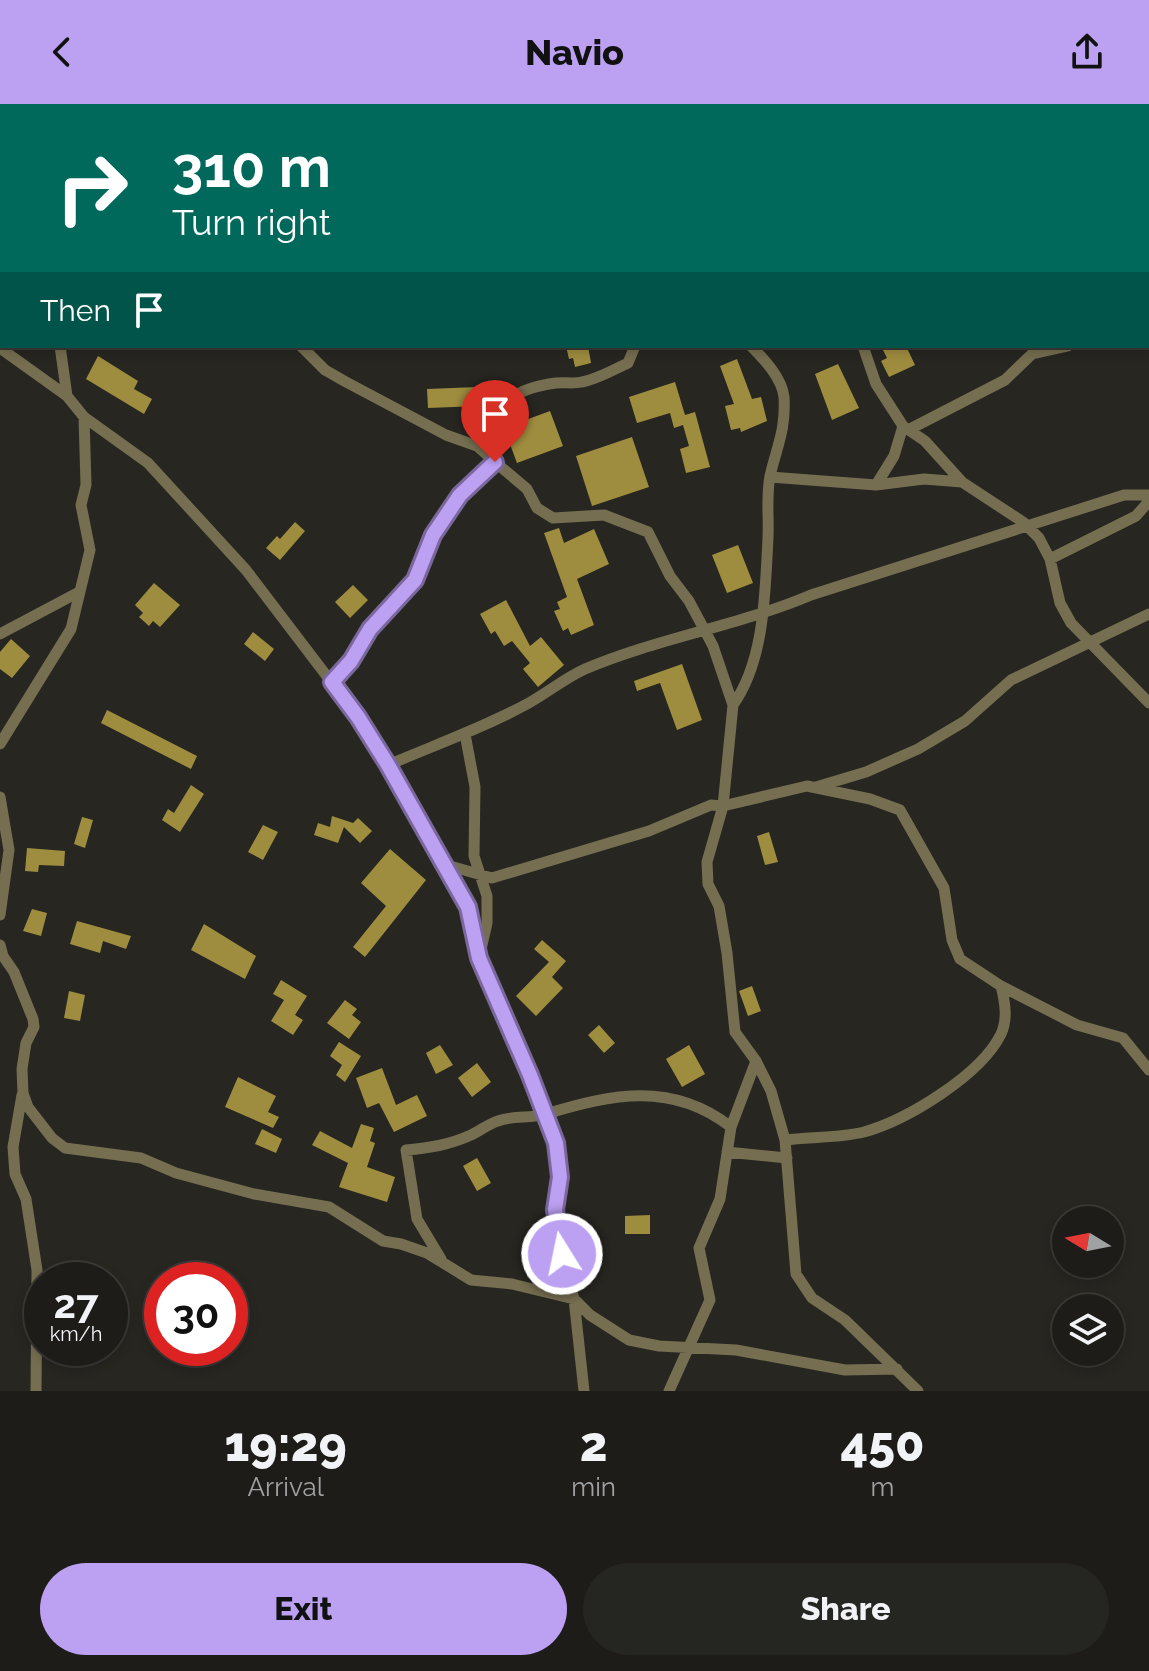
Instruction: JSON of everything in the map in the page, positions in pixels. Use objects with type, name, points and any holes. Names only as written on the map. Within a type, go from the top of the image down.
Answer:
[{"type":"street","points":[[0,348],[67,396],[84,417],[148,463],[246,570],[358,717],[468,907],[479,958],[556,1143],[560,1177],[555,1210],[556,1232],[574,1299],[584,1391]]},
{"type":"street","points":[[60,348],[67,396]]},
{"type":"street","points":[[303,348],[325,370],[346,382],[446,435],[477,446],[527,489],[537,508],[553,518],[604,515],[648,532],[670,576],[689,601],[713,646],[733,705],[723,806],[707,862],[708,884],[719,906],[735,1032],[756,1061],[771,1091],[785,1140],[796,1274],[812,1298],[845,1320],[918,1391]]},
{"type":"street","points":[[495,462],[490,438],[497,415],[521,390],[582,382],[603,375],[628,363],[634,348]]},
{"type":"street","points":[[733,705],[742,692],[754,659],[762,616],[770,477],[782,440],[784,394],[769,365],[753,348]]},
{"type":"street","points":[[864,348],[876,384],[907,428],[945,460],[962,482],[1027,526],[1039,538],[1050,559],[1060,603],[1071,623],[1149,703]]},
{"type":"street","points":[[876,485],[907,428],[1005,380],[1032,354],[1059,348]]},
{"type":"street","points":[[0,744],[60,652],[71,629],[90,550],[81,505],[86,485],[84,417]]},
{"type":"street","points":[[332,682],[351,661],[370,629],[415,580],[433,535],[460,495],[495,462]]},
{"type":"street","points":[[770,477],[876,485],[924,479],[962,482]]},
{"type":"street","points":[[388,765],[465,734],[527,704],[583,670],[703,630],[762,616],[811,595],[1124,495],[1149,498],[1136,516],[1050,559]]},
{"type":"street","points":[[0,634],[79,592]]},
{"type":"street","points":[[816,788],[866,772],[918,749],[965,721],[1011,680],[1061,653],[1089,644],[1149,614]]},
{"type":"street","points":[[465,734],[475,787],[474,856],[487,896],[487,923],[479,958]]},
{"type":"street","points":[[443,864],[492,878],[649,831],[711,805],[723,806],[762,794],[807,786],[870,799],[900,810],[944,888],[952,940],[960,959],[1001,986],[1077,1025],[1123,1038],[1149,1070]]},
{"type":"street","points":[[0,797],[9,850],[0,915]]},
{"type":"street","points":[[0,945],[19,983],[34,1027],[26,1043],[22,1069],[23,1093],[13,1147],[15,1174],[26,1199],[37,1270],[36,1391]]},
{"type":"street","points":[[785,1140],[860,1133],[882,1126],[923,1104],[979,1065],[1002,1033],[1006,1006],[1001,986]]},
{"type":"street","points":[[669,1391],[710,1300],[699,1248],[720,1199],[731,1127],[756,1061]]},
{"type":"street","points":[[23,1093],[28,1107],[52,1138],[65,1148],[141,1158],[176,1173],[254,1194],[329,1207],[383,1241],[401,1244],[443,1261],[471,1280],[512,1284],[574,1299],[590,1315],[629,1340],[690,1349],[736,1350],[845,1370],[897,1369]]},
{"type":"street","points":[[443,1261],[428,1242],[417,1219],[406,1150],[453,1143],[496,1121],[519,1115],[543,1115],[600,1099],[647,1096],[682,1099],[710,1111],[731,1127]]},
{"type":"street","points":[[727,1152],[787,1158]]},
{"type":"building","points":[[566,348],[588,348],[591,363],[575,367],[573,358],[569,359]]},
{"type":"building","points":[[882,348],[907,348],[915,365],[889,377],[881,361],[887,358]]},
{"type":"building","points":[[98,356],[138,381],[134,389],[152,399],[144,414],[86,379]]},
{"type":"building","points":[[737,359],[752,399],[761,397],[767,421],[741,432],[740,428],[731,430],[725,406],[734,404],[720,366]]},
{"type":"building","points":[[838,364],[859,408],[832,420],[815,374]]},
{"type":"building","points":[[675,382],[685,415],[695,412],[710,467],[686,473],[680,449],[689,446],[683,425],[674,428],[670,413],[637,423],[629,397]]},
{"type":"building","points":[[478,387],[479,406],[428,408],[427,389]]},
{"type":"building","points":[[550,411],[563,446],[517,463],[504,428]]},
{"type":"building","points":[[632,437],[649,487],[592,506],[576,456]]},
{"type":"building","points":[[295,522],[305,531],[280,560],[266,548],[277,536],[280,539]]},
{"type":"building","points":[[559,528],[564,543],[594,529],[609,564],[577,579],[594,625],[571,635],[568,628],[563,631],[554,611],[560,609],[557,602],[567,597],[544,533]]},
{"type":"building","points":[[738,545],[753,583],[727,593],[712,555]]},
{"type":"building","points":[[154,583],[180,605],[160,627],[153,621],[149,626],[139,617],[143,613],[135,605]]},
{"type":"building","points":[[353,585],[368,600],[350,618],[335,602]]},
{"type":"building","points":[[506,600],[530,646],[541,637],[564,665],[538,687],[523,669],[530,663],[512,641],[504,646],[495,631],[491,634],[480,614]]},
{"type":"building","points":[[253,632],[274,649],[265,661],[244,644]]},
{"type":"building","points":[[11,639],[30,656],[12,678],[0,669],[0,652]]},
{"type":"building","points":[[682,664],[702,720],[677,730],[660,683],[637,691],[634,681]]},
{"type":"building","points":[[107,710],[197,756],[191,769],[101,723]]},
{"type":"building","points":[[191,785],[204,794],[180,832],[162,820],[168,809],[174,813]]},
{"type":"building","points":[[332,816],[353,823],[358,818],[372,831],[360,843],[344,827],[338,843],[314,835],[318,823],[330,827]]},
{"type":"building","points":[[82,817],[93,820],[85,848],[74,844]]},
{"type":"building","points":[[263,825],[278,832],[263,860],[248,852]]},
{"type":"building","points":[[769,832],[778,862],[765,865],[757,836]]},
{"type":"building","points":[[27,848],[65,851],[64,866],[39,865],[38,872],[25,871]]},
{"type":"building","points":[[390,849],[426,880],[365,957],[353,947],[386,906],[361,883]]},
{"type":"building","points":[[32,909],[47,913],[41,936],[23,931]]},
{"type":"building","points":[[77,921],[131,936],[126,949],[103,941],[100,953],[70,944]]},
{"type":"building","points":[[204,924],[256,956],[245,979],[191,950]]},
{"type":"building","points":[[542,940],[566,961],[552,977],[563,988],[536,1016],[516,996],[549,962],[534,949]]},
{"type":"building","points":[[281,980],[307,996],[295,1015],[303,1020],[293,1035],[271,1021],[284,1000],[273,994]]},
{"type":"building","points":[[752,986],[761,1011],[748,1016],[739,991]]},
{"type":"building","points":[[69,991],[85,995],[80,1021],[64,1018]]},
{"type":"building","points":[[345,1000],[357,1009],[352,1015],[361,1022],[349,1039],[327,1023]]},
{"type":"building","points":[[599,1025],[615,1043],[604,1053],[588,1035]]},
{"type":"building","points":[[339,1042],[361,1056],[345,1082],[336,1075],[342,1065],[330,1056]]},
{"type":"building","points":[[440,1045],[453,1065],[436,1074],[426,1053]]},
{"type":"building","points":[[689,1045],[705,1074],[682,1087],[666,1059]]},
{"type":"building","points":[[477,1063],[491,1082],[472,1097],[458,1078]]},
{"type":"building","points":[[382,1068],[396,1105],[417,1095],[427,1116],[394,1132],[379,1103],[367,1108],[356,1078]]},
{"type":"building","points":[[238,1077],[276,1096],[268,1112],[279,1117],[273,1128],[225,1107]]},
{"type":"building","points":[[361,1124],[374,1128],[370,1141],[375,1143],[367,1167],[395,1177],[387,1202],[339,1187],[348,1163],[312,1145],[320,1131],[352,1148]]},
{"type":"building","points":[[262,1129],[282,1139],[276,1153],[255,1144]]},
{"type":"building","points":[[477,1158],[491,1183],[477,1191],[463,1166]]},
{"type":"building","points":[[650,1215],[650,1234],[625,1234],[625,1216]]},
{"type":"route","points":[[495,462],[460,495],[433,535],[415,580],[370,629],[351,661],[332,682],[388,765],[468,907],[479,958],[556,1143],[560,1177],[555,1210],[556,1232],[562,1254]]}]
